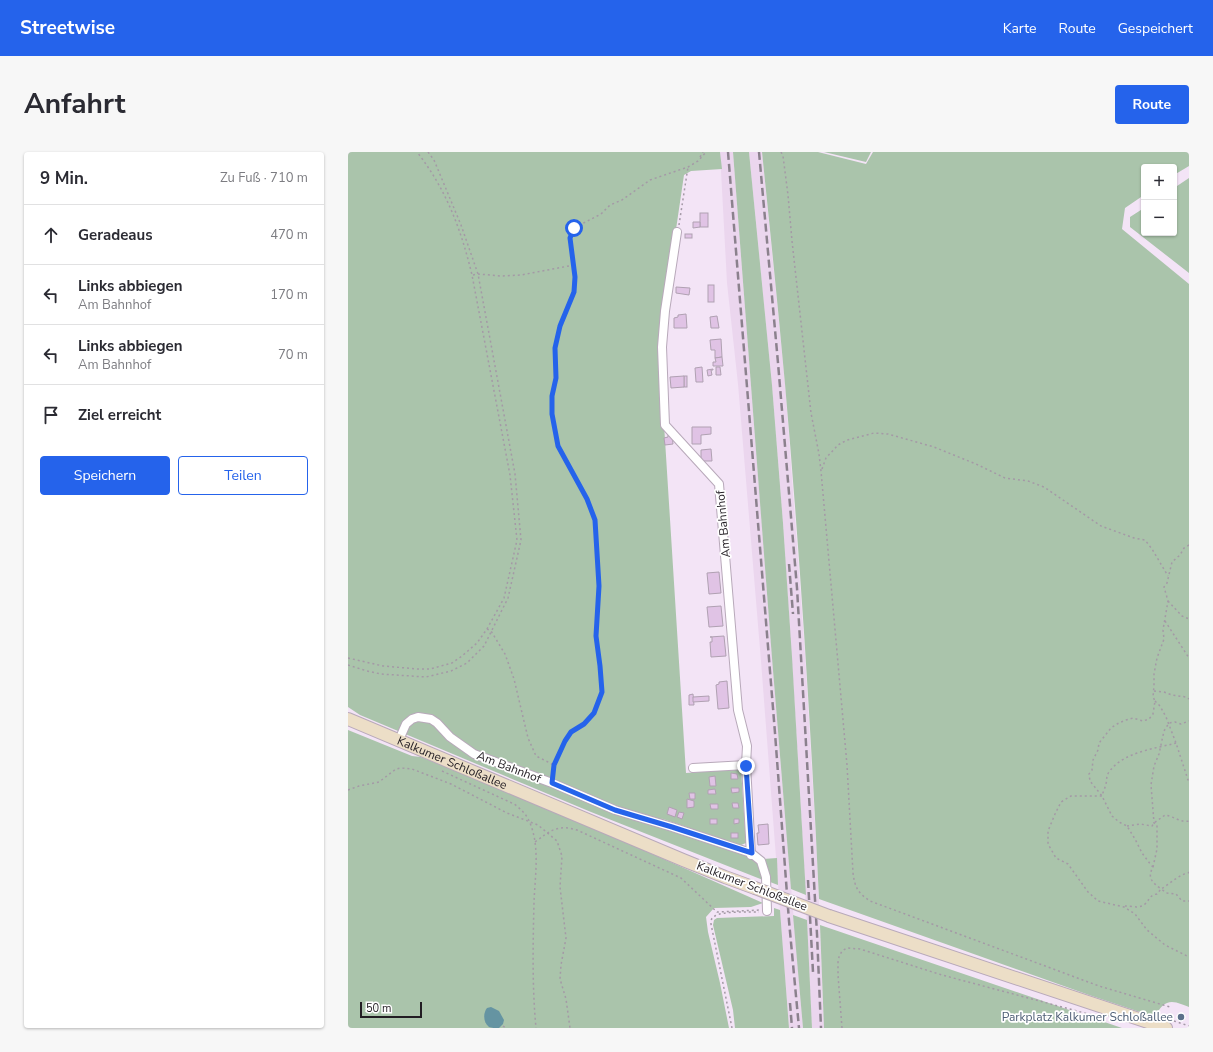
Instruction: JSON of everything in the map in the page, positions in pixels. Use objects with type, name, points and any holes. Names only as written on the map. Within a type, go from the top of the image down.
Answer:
[{"type":"main road","name":"Kalkumer Schloßallee","points":[[348,719],[725,877],[830,916],[1166,1028]]},
{"type":"street","name":"Am Bahnhof","points":[[399,740],[406,724],[412,719],[431,719],[437,723],[450,737],[474,754],[552,783],[615,810],[672,827],[751,854],[746,766],[747,746],[738,710],[719,484],[666,425],[662,347],[665,311],[677,232]]},
{"type":"street","points":[[693,768],[746,766]]},
{"type":"street","points":[[751,854],[761,861],[766,877],[766,911]]},
{"type":"path","points":[[348,658],[383,666],[418,669],[435,668],[452,663],[476,644],[487,629],[504,598],[517,540],[510,475],[472,275],[452,211],[430,168],[417,152]]},
{"type":"path","points":[[348,665],[382,674],[426,677],[451,671],[467,663],[484,646],[508,598],[521,540],[516,474],[478,274],[461,226],[434,160],[428,152]]},
{"type":"path","points":[[698,161],[703,152]]},
{"type":"path","points":[[552,783],[554,765],[565,741],[571,732],[584,724],[594,713],[602,692],[596,636],[599,586],[595,520],[587,499],[558,446],[552,414],[552,396],[556,378],[555,348],[560,326],[574,292],[575,277],[570,238],[574,228],[601,214],[610,205],[622,200],[650,180],[688,167],[698,161],[706,152]]},
{"type":"path","points":[[781,152],[783,156],[788,195],[811,413],[820,454],[847,765],[853,873],[857,890],[861,895],[870,901],[1099,986],[1170,1007]]},
{"type":"path","points":[[677,232],[688,167]]},
{"type":"path","points":[[472,275],[521,275],[574,265]]},
{"type":"path","points":[[821,471],[826,458],[838,445],[847,440],[874,433],[888,434],[934,447],[976,464],[1005,478],[1028,481],[1044,487],[1101,526],[1144,540],[1152,549],[1168,576]]},
{"type":"path","points":[[1153,867],[1142,853],[1127,826],[1112,816],[1102,796],[1090,781],[1089,774],[1092,770],[1092,760],[1098,750],[1099,743],[1117,724],[1133,718],[1143,721],[1148,719],[1153,714],[1155,702],[1153,697],[1154,674],[1157,658],[1164,639],[1163,630],[1168,601],[1164,587],[1172,562],[1184,548],[1189,545]]},
{"type":"path","points":[[1168,601],[1182,616],[1189,618]]},
{"type":"path","points":[[1165,621],[1189,658]]},
{"type":"path","points":[[487,629],[491,631],[505,654],[514,679],[528,738],[536,756],[554,765]]},
{"type":"path","points":[[1154,691],[1186,697],[1189,699]]},
{"type":"path","points":[[1155,702],[1160,706],[1169,723],[1189,783]]},
{"type":"path","points":[[1189,721],[1181,724],[1175,722],[1169,723],[1164,731],[1161,747],[1154,766],[1151,785],[1154,822],[1157,825],[1157,849],[1153,867],[1150,872],[1153,884],[1167,893],[1176,894],[1182,901],[1189,901]]},
{"type":"path","points":[[1102,796],[1106,778],[1114,766],[1117,766],[1128,757],[1147,750],[1176,743]]},
{"type":"path","points":[[348,790],[379,782],[396,769],[412,769],[451,784],[506,813],[530,821],[557,841],[562,856],[560,887],[566,938],[560,979],[566,999],[570,1028]]},
{"type":"path","points":[[440,770],[514,804],[522,810],[530,821],[535,842],[536,881],[534,900],[533,999],[536,1028]]},
{"type":"path","points":[[1102,796],[1071,796],[1061,802],[1048,831],[1048,844],[1056,858],[1068,864],[1088,892],[1098,901],[1123,906],[1140,907],[1148,901],[1151,896],[1157,894],[1161,889],[1182,874],[1189,872]]},
{"type":"path","points":[[1127,826],[1140,824],[1152,826],[1154,822],[1165,815],[1174,817],[1180,821],[1189,821]]},
{"type":"path","points":[[535,842],[557,828],[566,827],[577,830],[682,878],[717,912],[766,911]]},
{"type":"path","points":[[1123,906],[1135,914],[1148,930],[1165,945],[1189,957]]},
{"type":"path","points":[[732,1028],[710,924],[712,918],[716,914],[766,911]]},
{"type":"path","points":[[842,1028],[838,962],[842,951],[847,948],[860,949],[953,978],[1093,1015]]},
{"type":"shaded area","points":[[720,152],[733,152],[778,733],[803,1028],[789,1028],[738,384],[727,283]]},
{"type":"shaded area","points":[[749,152],[762,152],[785,383],[805,654],[817,857],[824,1028],[812,1028],[800,791],[783,523],[772,385]]},
{"type":"green space","points":[[348,152],[720,152],[722,169],[691,171],[684,175],[664,311],[664,424],[686,773],[741,769],[746,843],[741,845],[736,844],[660,818],[751,855],[760,864],[763,880],[591,812],[360,715],[348,707]]},
{"type":"green space","points":[[733,152],[749,152],[772,385],[792,657],[806,895],[791,889]]},
{"type":"green space","points":[[762,152],[818,152],[866,164],[873,152],[1189,152],[1189,166],[1177,173],[1177,164],[1141,164],[1141,197],[1125,208],[1122,229],[1189,284],[1189,1007],[1170,1002],[1164,1004],[1154,1014],[1146,1014],[819,899],[809,706],[796,513]]},
{"type":"green space","points":[[824,152],[871,152],[866,162]]},
{"type":"green space","points":[[1189,178],[1189,273],[1142,236],[1177,236],[1177,186]]},
{"type":"green space","points":[[1141,210],[1141,236],[1130,227],[1130,217]]},
{"type":"green space","points":[[348,730],[412,756],[421,757],[553,810],[763,903],[751,907],[714,908],[706,917],[729,1028],[348,1028]]},
{"type":"green space","points":[[777,858],[778,885],[770,882],[763,859]]},
{"type":"green space","points":[[774,908],[780,910],[789,1028],[735,1028],[733,1010],[713,925],[714,920],[717,918],[774,916]]},
{"type":"green space","points":[[793,915],[807,920],[812,1028],[803,1028]]},
{"type":"green space","points":[[820,925],[1122,1028],[824,1028]]},
{"type":"water","points":[[491,1007],[499,1011],[504,1020],[503,1024],[499,1028],[489,1027],[484,1018],[487,1008]]},
{"type":"building","points":[[700,213],[708,213],[708,227],[700,227]]},
{"type":"building","points":[[693,222],[700,222],[700,227],[693,228]]},
{"type":"building","points":[[685,234],[692,234],[692,238],[685,238]]},
{"type":"building","points":[[708,285],[714,285],[714,302],[708,302]]},
{"type":"building","points":[[676,287],[690,288],[689,295],[676,293]]},
{"type":"building","points":[[686,314],[687,328],[674,328],[674,318],[678,317],[678,315]]},
{"type":"building","points":[[717,316],[719,328],[711,328],[710,317]]},
{"type":"building","points":[[721,339],[722,357],[715,358],[715,350],[711,350],[710,340]]},
{"type":"building","points":[[722,357],[723,366],[713,366],[713,362],[716,362],[715,358]]},
{"type":"building","points":[[702,367],[703,382],[696,382],[695,368]]},
{"type":"building","points":[[716,367],[720,367],[721,375],[716,375]]},
{"type":"building","points":[[713,369],[711,370],[712,375],[708,376],[707,370]]},
{"type":"building","points":[[684,376],[687,376],[687,387],[684,387]]},
{"type":"building","points":[[684,376],[684,387],[671,388],[670,377]]},
{"type":"building","points":[[692,427],[711,427],[711,434],[701,435],[701,444],[692,444]]},
{"type":"building","points":[[668,435],[672,435],[673,444],[665,445],[664,438],[668,437]]},
{"type":"building","points":[[711,449],[712,461],[701,461],[701,450]]},
{"type":"building","points":[[719,572],[721,593],[709,594],[707,573]]},
{"type":"building","points":[[721,606],[723,626],[709,627],[707,607]]},
{"type":"building","points":[[724,636],[726,656],[711,657],[710,642],[712,642],[712,637],[710,637]]},
{"type":"building","points":[[727,681],[729,708],[718,709],[716,685],[719,684],[719,682]]},
{"type":"building","points":[[693,694],[694,705],[689,705],[689,695]]},
{"type":"building","points":[[709,696],[709,701],[693,702],[693,697]]},
{"type":"building","points":[[731,773],[737,774],[738,779],[731,779]]},
{"type":"building","points":[[715,776],[716,786],[710,786],[709,777]]},
{"type":"building","points":[[731,788],[739,788],[739,792],[732,793]]},
{"type":"building","points":[[715,789],[716,794],[708,794],[708,790]]},
{"type":"building","points":[[689,793],[695,793],[695,799],[690,799]]},
{"type":"building","points":[[687,799],[694,801],[694,807],[687,808]]},
{"type":"building","points":[[732,803],[738,803],[739,808],[733,808]]},
{"type":"building","points":[[710,804],[718,804],[718,809],[711,809]]},
{"type":"building","points":[[669,807],[677,810],[675,817],[667,814]]},
{"type":"building","points":[[679,812],[684,813],[682,819],[677,817]]},
{"type":"building","points":[[710,819],[717,819],[717,824],[710,824]]},
{"type":"building","points":[[734,819],[739,819],[739,823],[734,824]]},
{"type":"building","points":[[768,824],[769,844],[758,845],[758,825]]},
{"type":"building","points":[[731,833],[738,833],[738,838],[731,838]]},
{"type":"railway","points":[[728,152],[789,921],[799,1028]]},
{"type":"railway","points":[[759,152],[797,588],[821,1028]]},
{"type":"railway","points":[[789,564],[793,614]]},
{"type":"railway","points":[[808,880],[813,972]]},
{"type":"railway","points":[[790,1003],[792,1028]]},
{"type":"place","name":"Parkplatz Kalkumer Schloßallee","points":[[1181,1017]]},
{"type":"route","points":[[574,228],[570,238],[575,277],[574,292],[560,326],[555,348],[556,378],[552,396],[552,414],[558,446],[587,499],[595,520],[599,586],[596,636],[602,692],[594,713],[584,724],[571,732],[565,741],[554,765],[552,783],[615,810],[752,853],[746,766]]}]
